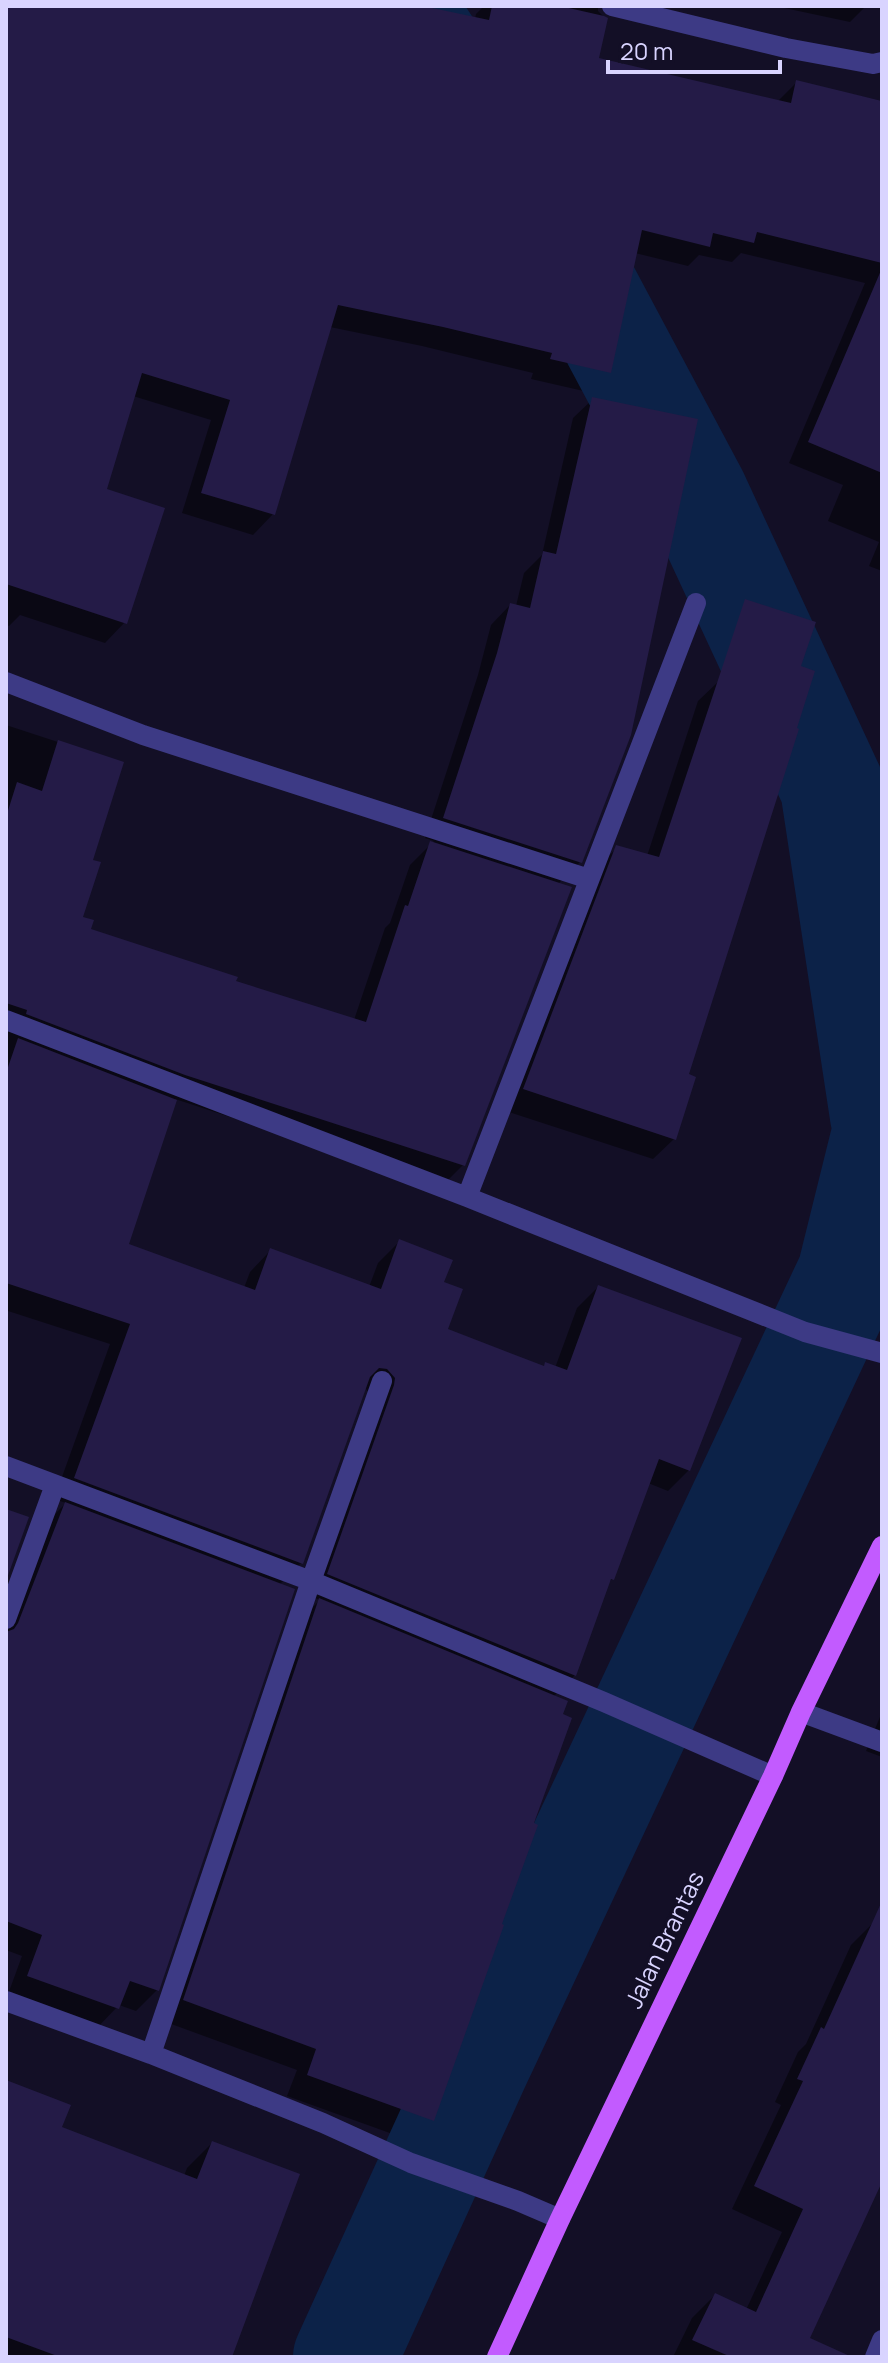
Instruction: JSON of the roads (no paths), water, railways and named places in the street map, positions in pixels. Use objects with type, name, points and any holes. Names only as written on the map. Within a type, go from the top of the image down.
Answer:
[{"type":"main road","name":"Jalan Brantas","points":[[497,2357],[882,1546]]},
{"type":"street","points":[[612,6],[786,48],[873,64],[882,62]]},
{"type":"street","points":[[467,1197],[696,603]]},
{"type":"street","points":[[6,682],[143,735],[589,879]]},
{"type":"street","points":[[6,1020],[467,1197],[805,1332],[882,1353]]},
{"type":"street","points":[[151,2054],[382,1381]]},
{"type":"street","points":[[6,1466],[311,1581],[604,1702],[773,1776]]},
{"type":"street","points":[[6,1619],[55,1485]]},
{"type":"street","points":[[801,1712],[882,1742]]},
{"type":"street","points":[[6,2001],[151,2054],[323,2123],[411,2163],[560,2219]]},
{"type":"street","points":[[875,2357],[882,2340]]},
{"type":"waterway","points":[[403,6],[575,267],[696,494],[832,787],[882,1116]]},
{"type":"waterway","points":[[345,2357],[477,2067],[849,1274],[882,1141]]}]
